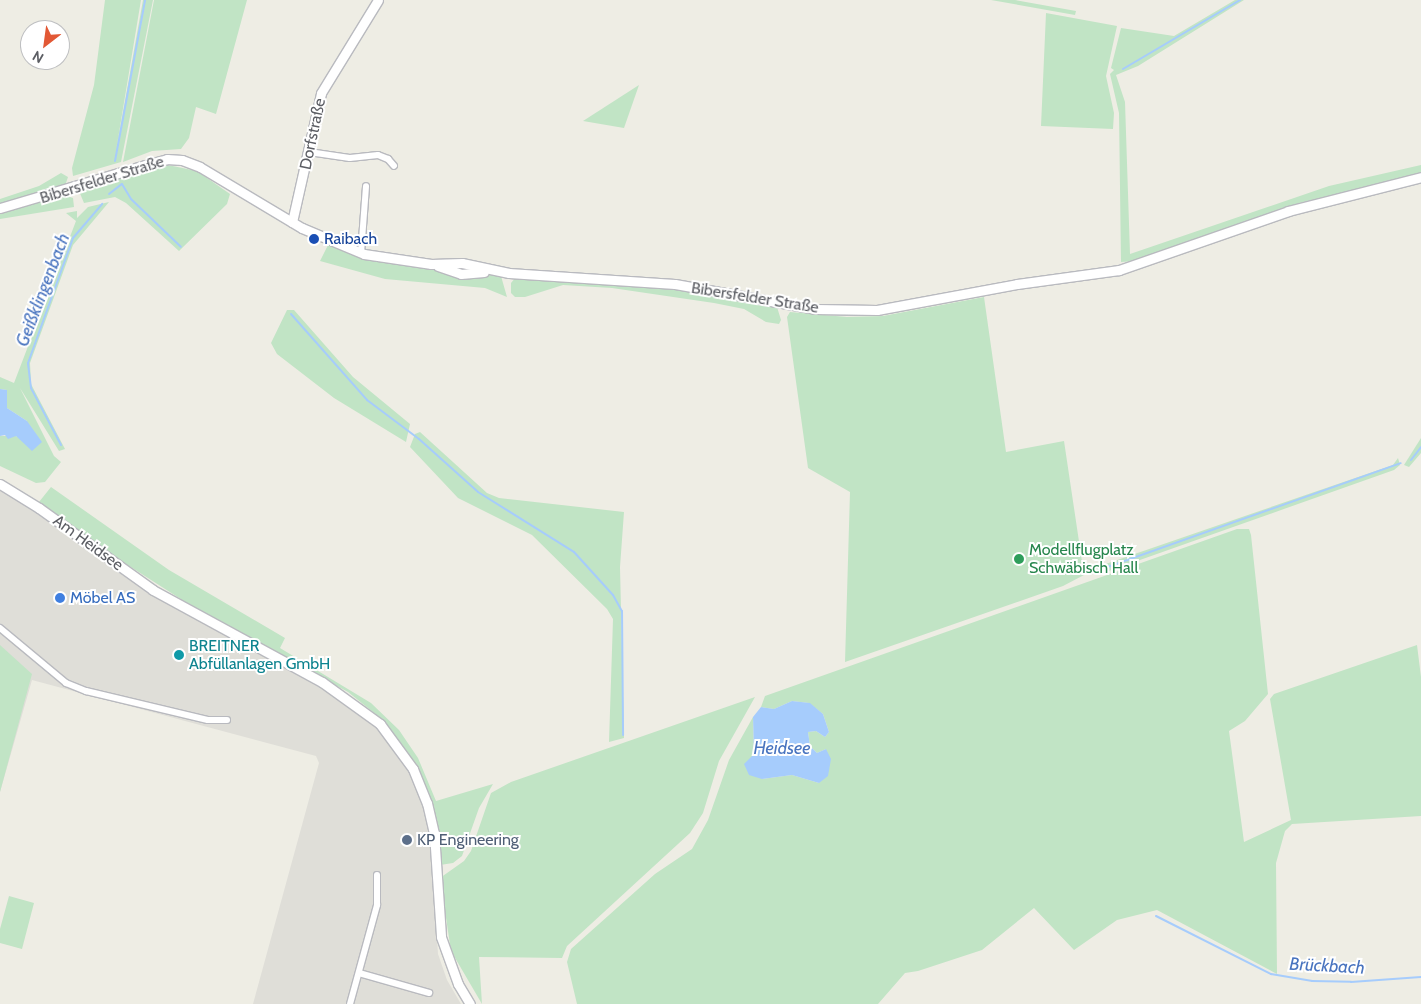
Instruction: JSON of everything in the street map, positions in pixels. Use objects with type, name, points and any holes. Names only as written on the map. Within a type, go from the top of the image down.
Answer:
[{"type":"street","name":"Dorfstraße","points":[[292,222],[315,113],[325,85],[378,0]]},
{"type":"street","points":[[308,152],[350,158],[378,155],[388,159],[394,166]]},
{"type":"street","name":"Bibersfelder Straße","points":[[0,208],[145,164],[167,159],[182,160],[200,167],[292,222],[361,253],[431,264],[461,274],[491,271],[676,284],[816,309],[903,307],[1142,264],[1288,211],[1421,177]]},
{"type":"street","points":[[361,253],[366,186]]},
{"type":"street","name":"Am Heidsee","points":[[0,484],[39,508],[153,590],[322,682],[380,724],[413,769],[427,802],[434,833],[441,937],[454,976],[470,1004]]},
{"type":"street","points":[[0,628],[66,683],[86,691],[208,720],[227,720]]},
{"type":"street","points":[[350,1004],[377,905],[377,875]]},
{"type":"street","points":[[358,973],[429,993]]},
{"type":"shaded area","points":[[0,489],[15,496],[170,604],[351,705],[373,723],[392,745],[410,774],[422,803],[430,832],[438,954],[447,980],[461,1004],[253,1004],[319,763],[316,756],[32,680],[0,792]]},
{"type":"green space","points":[[105,0],[141,0],[116,151],[143,0],[153,0],[121,162],[73,176],[72,168],[94,85]]},
{"type":"green space","points":[[154,0],[247,0],[216,114],[196,107],[189,138],[181,149],[152,151],[123,162]]},
{"type":"green space","points":[[991,0],[1015,0],[1076,11],[1075,15]]},
{"type":"green space","points":[[1235,0],[1244,0],[1138,66],[1116,75],[1125,102],[1130,254],[1329,186],[1421,165],[1421,174],[1299,203],[1136,261],[1121,262],[1119,113],[1110,74],[1114,70],[1111,68],[1121,28],[1174,36]]},
{"type":"green space","points":[[1046,13],[1117,26],[1106,76],[1114,113],[1113,129],[1041,126]]},
{"type":"green space","points":[[639,85],[624,128],[583,121]]},
{"type":"green space","points":[[163,164],[197,171],[230,194],[227,204],[179,251],[126,203],[115,197],[84,203],[79,191]]},
{"type":"green space","points":[[61,173],[68,177],[65,186],[0,205],[0,199],[39,186]]},
{"type":"green space","points":[[64,195],[73,198],[74,207],[0,219],[0,213]]},
{"type":"green space","points":[[109,202],[73,245],[30,363],[31,384],[65,449],[59,451],[20,388],[54,456],[61,462],[45,482],[36,483],[0,466],[0,436],[16,436],[27,443],[27,421],[7,408],[7,390],[0,389],[0,377],[14,383],[76,221],[66,213],[77,211],[77,218],[88,207]]},
{"type":"green space","points":[[328,245],[435,269],[501,276],[507,297],[485,288],[385,279],[320,261]]},
{"type":"green space","points":[[516,277],[641,284],[777,307],[781,320],[779,324],[766,322],[744,309],[612,288],[563,285],[525,297],[515,297],[511,293],[511,283]]},
{"type":"green space","points":[[984,297],[1006,452],[1064,441],[1084,575],[1063,586],[845,662],[850,492],[808,468],[787,317],[790,312],[847,317],[883,316]]},
{"type":"green space","points":[[287,310],[294,310],[353,377],[410,424],[406,442],[334,398],[277,354],[271,343]]},
{"type":"green space","points":[[420,432],[487,493],[499,498],[624,512],[620,567],[624,738],[609,742],[613,619],[607,609],[532,535],[458,498],[410,447],[415,434]]},
{"type":"green space","points":[[1421,438],[1421,453],[1409,467],[1404,465]]},
{"type":"green space","points":[[1398,458],[1400,465],[1394,470],[1106,572],[1094,568],[1393,465]]},
{"type":"green space","points":[[51,487],[169,570],[285,638],[280,648],[371,703],[399,730],[418,758],[436,801],[493,784],[479,808],[462,856],[453,863],[440,865],[439,840],[431,801],[415,764],[383,720],[348,692],[201,612],[84,537],[39,502]]},
{"type":"green space","points":[[1237,529],[1249,529],[1251,535],[1268,694],[1245,721],[1229,731],[1244,842],[1291,820],[1270,699],[1274,694],[1417,645],[1421,677],[1421,816],[1292,824],[1285,831],[1276,863],[1277,974],[1157,910],[1117,920],[1074,950],[1034,908],[982,950],[918,971],[905,973],[878,1004],[577,1004],[567,962],[571,949],[655,874],[692,849],[708,820],[729,760],[753,717],[754,754],[762,779],[792,775],[819,783],[826,749],[817,753],[810,746],[808,732],[816,731],[825,737],[829,732],[823,714],[809,703],[792,701],[774,709],[761,707],[765,696]]},
{"type":"green space","points":[[0,645],[32,674],[0,792]]},
{"type":"green space","points":[[755,697],[719,761],[703,813],[690,833],[567,946],[562,958],[479,957],[482,1004],[451,951],[440,878],[464,861],[471,851],[491,793],[511,782]]},
{"type":"green space","points":[[9,896],[34,903],[22,949],[0,943],[0,929]]},
{"type":"water","points":[[0,389],[7,390],[7,408],[27,421],[42,442],[32,451],[16,436],[8,439],[5,435],[0,436]]},
{"type":"water","name":"Heidsee","points":[[792,701],[810,703],[823,714],[829,732],[825,737],[816,731],[808,732],[810,746],[817,753],[826,749],[831,759],[828,776],[819,783],[792,775],[762,779],[749,775],[744,764],[754,754],[753,717],[761,707],[774,709]]},
{"type":"waterway","name":"Geißklingenbach","points":[[115,161],[145,0]]},
{"type":"waterway","points":[[1123,69],[1240,0]]},
{"type":"waterway","name":"Geißklingenbach","points":[[109,194],[122,184],[131,199],[181,247]]},
{"type":"waterway","name":"Geißklingenbach","points":[[61,445],[31,388],[28,363],[73,238],[102,204]]},
{"type":"waterway","points":[[291,314],[367,400],[419,439],[478,492],[574,552],[613,595],[622,611],[623,735]]},
{"type":"waterway","points":[[1411,460],[1421,447]]},
{"type":"waterway","points":[[1099,570],[1401,463]]},
{"type":"waterway","name":"Brückbach","points":[[1156,916],[1271,974],[1312,981],[1351,982],[1421,977]]},
{"type":"place","name":"Raibach","points":[[314,239]]},
{"type":"place","name":"Modellflugplatz Schwäbisch Hall","points":[[1019,559]]},
{"type":"place","name":"Möbel AS","points":[[60,598]]},
{"type":"place","name":"BREITNER Abfüllanlagen GmbH","points":[[179,655]]},
{"type":"place","name":"KP Engineering","points":[[407,840]]}]
